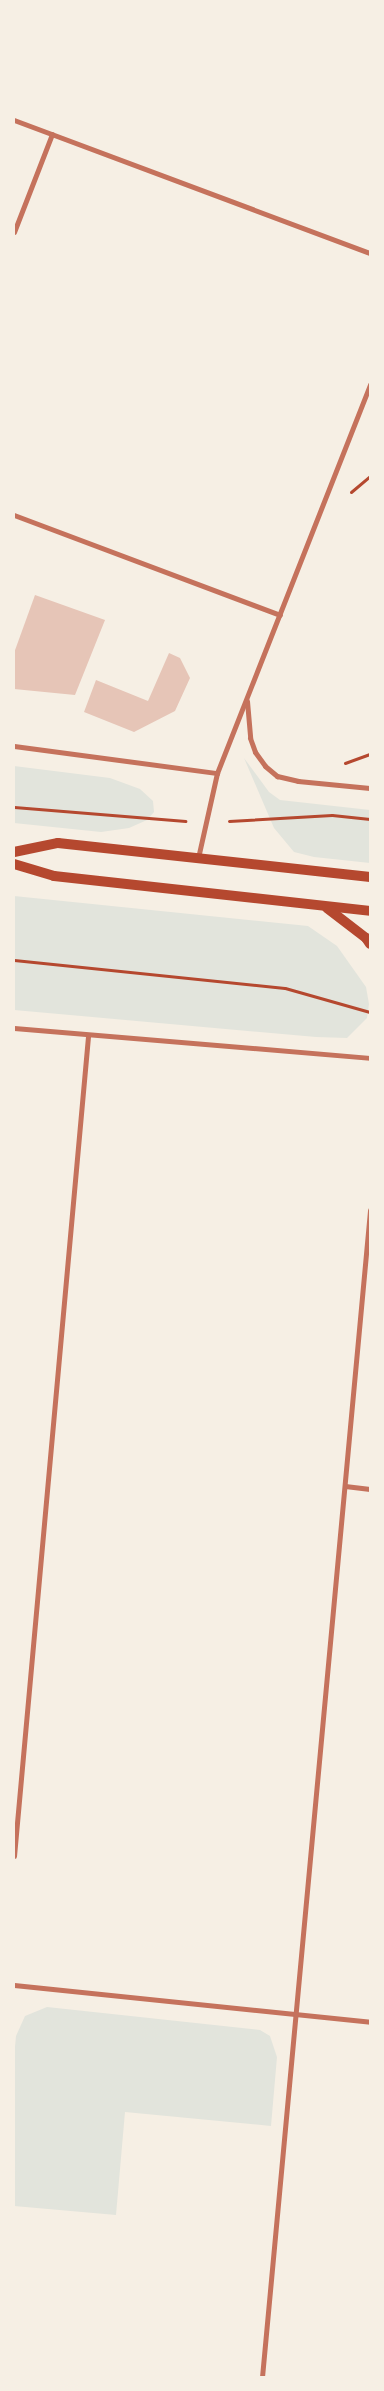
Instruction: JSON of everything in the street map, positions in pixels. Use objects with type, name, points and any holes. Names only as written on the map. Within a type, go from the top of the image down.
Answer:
[{"type":"main road","points":[[14,852],[58,843],[370,877]]},
{"type":"main road","points":[[14,864],[54,876],[370,911]]},
{"type":"main road","points":[[322,906],[332,910],[366,938],[370,944]]},
{"type":"street","points":[[14,120],[370,253]]},
{"type":"street","points":[[14,232],[52,134]]},
{"type":"street","points":[[198,858],[217,773],[370,384]]},
{"type":"street","points":[[14,515],[280,615]]},
{"type":"street","points":[[246,698],[250,738],[255,752],[265,766],[277,776],[298,781],[370,788]]},
{"type":"street","points":[[14,746],[217,773]]},
{"type":"street","points":[[14,1028],[88,1036],[370,1058]]},
{"type":"street","points":[[14,1856],[88,1036]]},
{"type":"street","points":[[262,2377],[370,1210]]},
{"type":"street","points":[[344,1486],[370,1489]]},
{"type":"street","points":[[14,1984],[370,2022]]},
{"type":"path","points":[[14,960],[285,988],[370,1012]]},
{"type":"shaded area","points":[[244,758],[269,792],[280,800],[370,810],[370,863],[314,857],[294,852],[274,828]]},
{"type":"shaded area","points":[[14,766],[110,778],[140,789],[153,801],[154,812],[147,820],[129,828],[101,832],[14,823]]},
{"type":"shaded area","points":[[14,896],[308,926],[337,946],[366,987],[369,1004],[367,1018],[347,1038],[316,1037],[14,1010]]},
{"type":"shaded area","points":[[47,2007],[260,2030],[270,2036],[277,2057],[271,2126],[125,2112],[116,2215],[14,2206],[14,2057],[16,2036],[25,2016]]},
{"type":"building","points":[[35,595],[105,620],[75,695],[14,689],[14,653]]},
{"type":"building","points":[[169,653],[180,658],[190,678],[175,711],[134,732],[84,712],[96,680],[148,701]]}]
